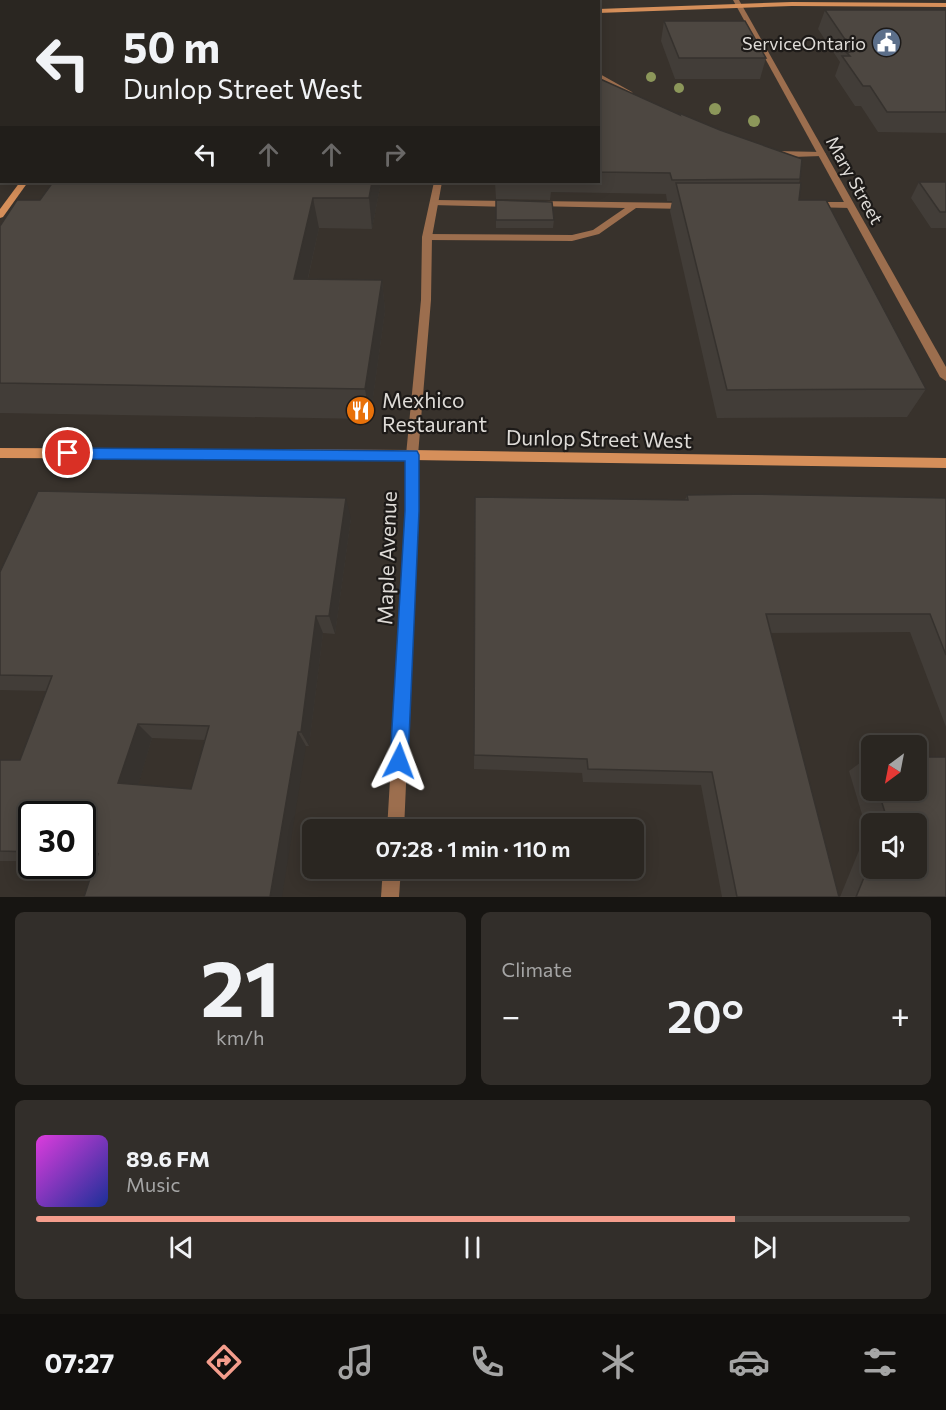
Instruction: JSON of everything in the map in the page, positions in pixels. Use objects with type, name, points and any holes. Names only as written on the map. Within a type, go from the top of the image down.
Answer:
[{"type":"main road","points":[[600,11],[738,3],[946,5]]},
{"type":"main road","points":[[0,215],[23,183]]},
{"type":"main road","name":"Dunlop Street West","points":[[0,453],[412,455],[946,463]]},
{"type":"street","name":"Mary Street","points":[[738,3],[946,377]]},
{"type":"street","points":[[600,76],[639,101]]},
{"type":"street","points":[[770,151],[792,155],[822,154]]},
{"type":"street","name":"Maple Avenue","points":[[396,819],[412,511],[412,455],[426,300],[427,237],[438,183]]},
{"type":"street","points":[[435,203],[517,204]]},
{"type":"street","points":[[529,204],[702,206]]},
{"type":"street","points":[[804,205],[850,205]]},
{"type":"street","points":[[427,237],[572,238],[596,232],[633,206]]},
{"type":"street","points":[[390,897],[391,879]]},
{"type":"building","points":[[825,10],[946,10],[946,112],[887,112],[870,86],[863,86],[842,56],[850,56],[847,53],[853,51]]},
{"type":"building","points":[[664,21],[745,21],[766,58],[679,58]]},
{"type":"building","points":[[600,79],[680,115],[679,113],[802,159],[800,179],[672,180],[670,173],[600,172]]},
{"type":"building","points":[[919,182],[946,182],[946,212],[940,212]]},
{"type":"building","points":[[52,183],[372,183],[369,198],[313,198],[294,279],[382,280],[365,389],[0,383],[0,226],[17,200],[40,200]]},
{"type":"building","points":[[676,183],[801,183],[799,200],[826,200],[926,389],[727,390]]},
{"type":"building","points":[[496,200],[552,202],[554,220],[496,220]]},
{"type":"building","points":[[38,491],[346,498],[329,616],[316,616],[301,732],[298,732],[270,897],[84,897],[90,879],[96,879],[98,854],[96,854],[96,801],[18,801],[18,852],[0,851],[0,760],[20,760],[52,676],[0,675],[0,572]],"holes":[[[138,724],[209,726],[191,789],[118,783]]]},
{"type":"building","points":[[687,495],[946,498],[946,655],[930,614],[766,614],[839,897],[737,897],[712,772],[588,769],[587,759],[474,755],[475,497],[688,500]]},
{"type":"building","points":[[927,757],[946,757],[946,897],[856,897],[863,879],[927,879],[927,813],[885,813],[881,801],[927,801]]},
{"type":"place","name":"ServiceOntario","points":[[887,43]]},
{"type":"place","name":"Mexhico Restaurant","points":[[361,411]]},
{"type":"route","points":[[68,453],[412,455],[412,511],[399,761]]}]
